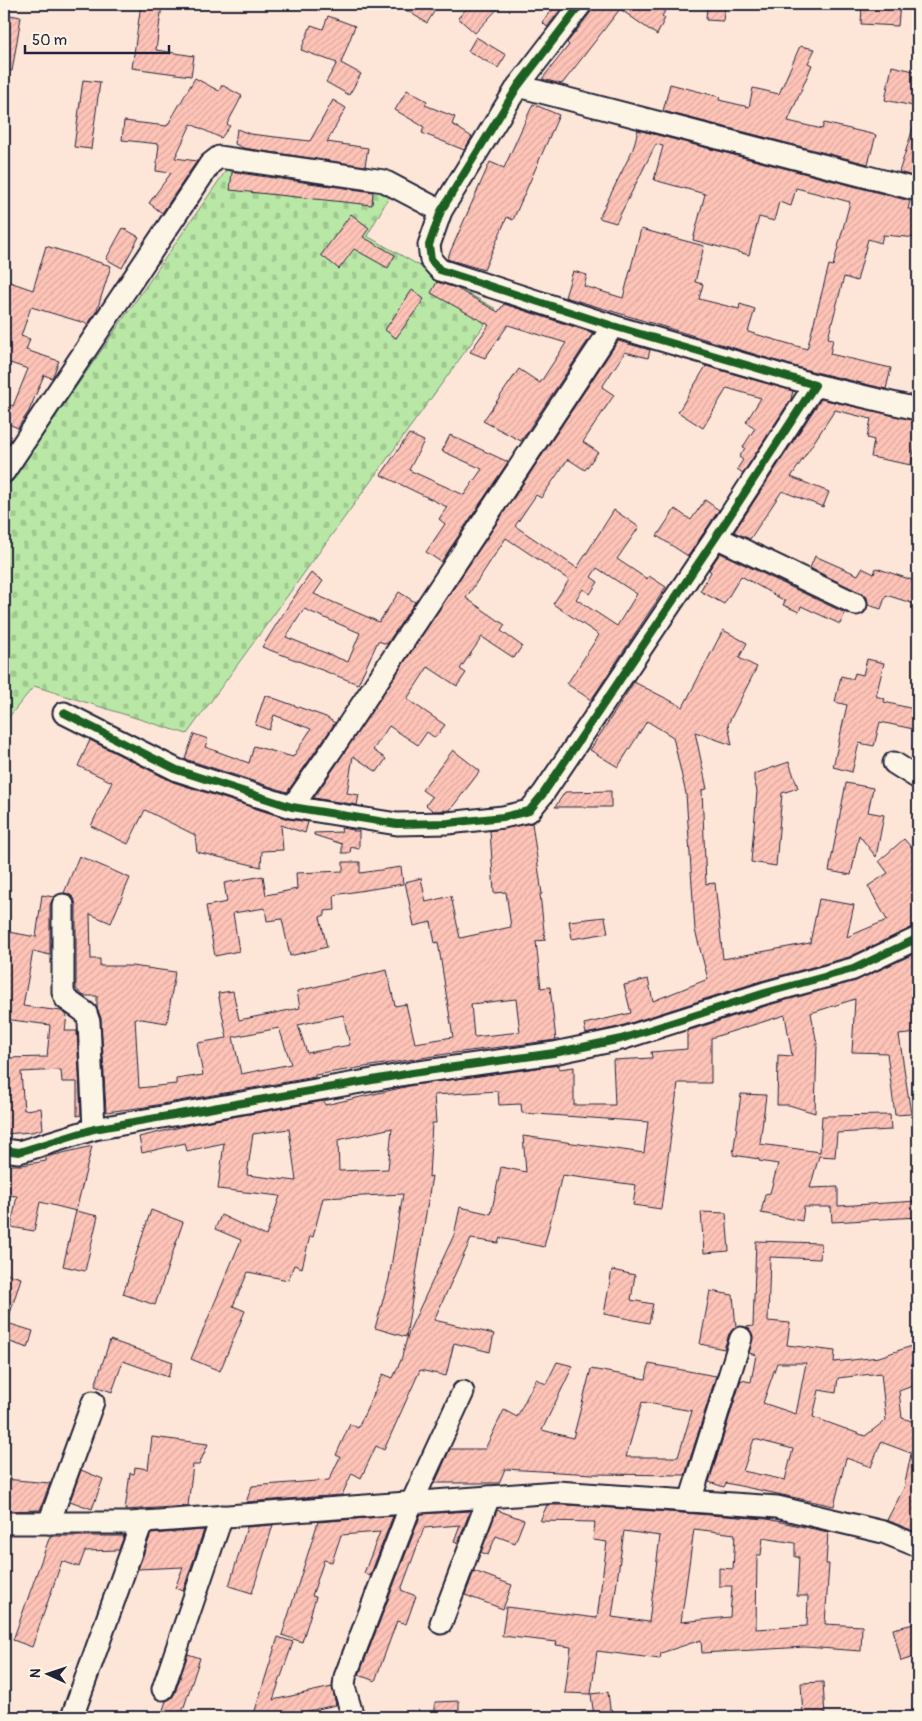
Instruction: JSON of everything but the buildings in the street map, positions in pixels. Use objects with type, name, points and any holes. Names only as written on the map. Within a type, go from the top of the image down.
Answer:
[{"type":"street","points":[[581,4],[518,86],[441,211],[429,245],[431,260],[440,270],[613,326],[815,384],[917,410]]},
{"type":"street","points":[[518,86],[918,190]]},
{"type":"street","points":[[4,472],[210,164],[219,157],[384,181],[441,211]]},
{"type":"street","points":[[292,807],[341,737],[613,326]]},
{"type":"street","points":[[64,713],[177,770],[292,807],[397,824],[448,824],[529,812],[716,537],[815,384]]},
{"type":"street","points":[[716,537],[856,604]]},
{"type":"street","points":[[894,763],[918,778]]},
{"type":"street","points":[[63,905],[63,992],[66,1000],[86,1013],[89,1022],[94,1129]]},
{"type":"street","points":[[4,1150],[19,1152],[94,1129],[412,1073],[554,1053],[621,1039],[765,992],[853,969],[918,938]]},
{"type":"street","points":[[690,1501],[741,1338]]},
{"type":"street","points":[[353,1717],[344,1687],[345,1677],[412,1502],[463,1392]]},
{"type":"street","points":[[49,1523],[93,1402]]},
{"type":"street","points":[[4,1522],[142,1522],[557,1492],[777,1507],[883,1532],[918,1546]]},
{"type":"street","points":[[441,1623],[489,1497]]},
{"type":"street","points":[[163,1689],[222,1516]]},
{"type":"street","points":[[72,1717],[142,1522]]},
{"type":"green space","points":[[227,169],[394,188],[367,236],[496,309],[187,734],[34,686],[4,723],[4,491]]},
{"type":"cycle path","points":[[64,713],[177,770],[292,807],[397,824],[448,823],[503,817],[529,811],[543,794],[716,537],[815,385],[613,326],[440,270],[431,260],[429,245],[441,211],[518,86],[581,4]]},
{"type":"cycle path","points":[[4,1150],[19,1152],[94,1129],[412,1073],[554,1053],[621,1039],[765,993],[853,969],[918,938]]}]
